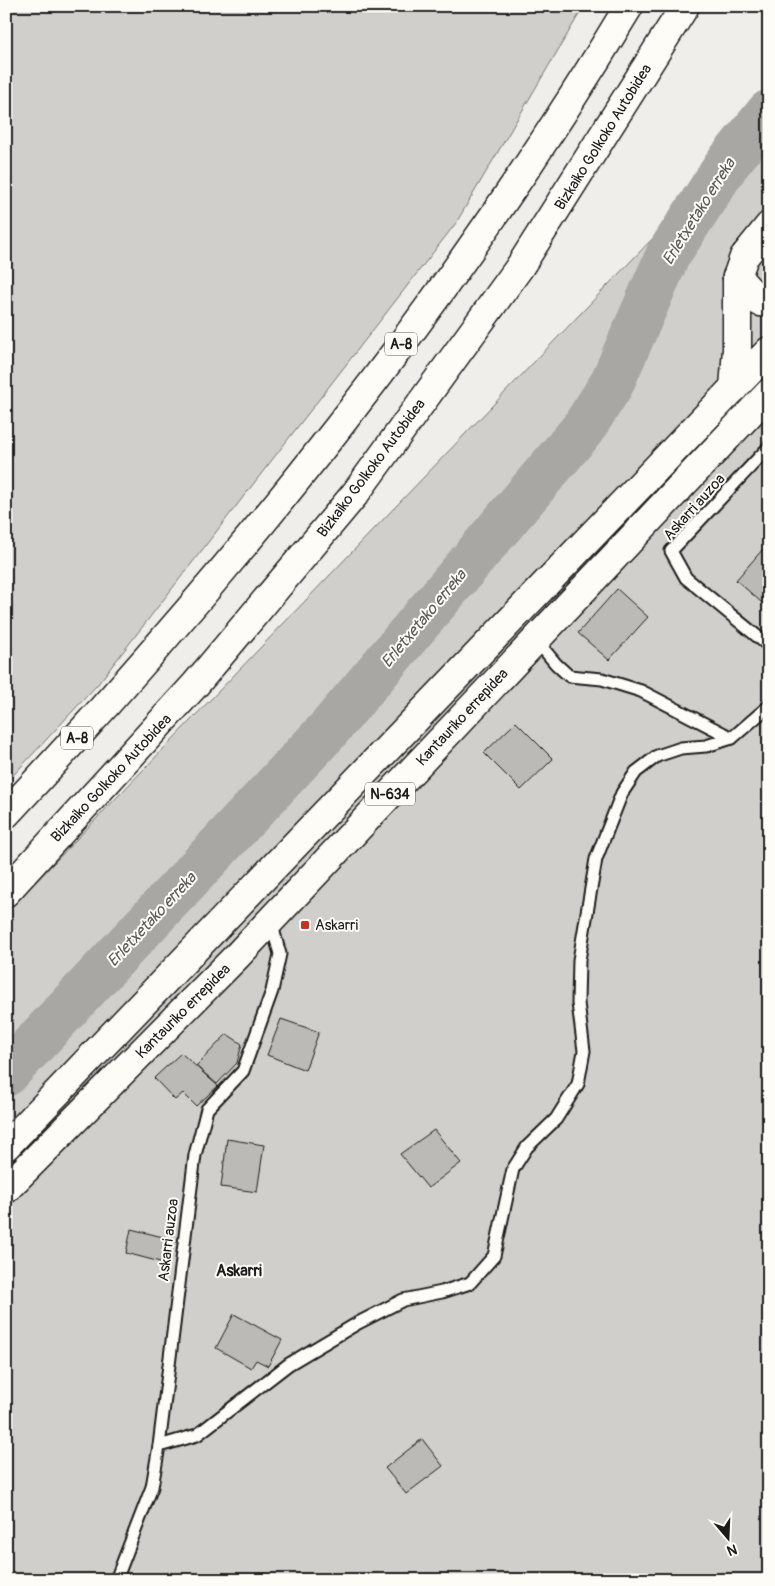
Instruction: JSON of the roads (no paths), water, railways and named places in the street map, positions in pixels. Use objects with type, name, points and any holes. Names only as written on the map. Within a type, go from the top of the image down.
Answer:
[{"type":"main road","name":"A-8","points":[[6,814],[146,661],[238,554],[316,457],[482,233],[629,6]]},
{"type":"main road","name":"Bizkaiko Golkoko Autobidea","points":[[6,892],[196,686],[355,494],[519,268],[685,6]]},
{"type":"main road","points":[[734,388],[737,349],[737,277],[744,257],[769,226]]},
{"type":"main road","points":[[737,277],[760,302],[769,303]]},
{"type":"main road","name":"Kantauriko errepidea","points":[[6,1146],[769,351]]},
{"type":"main road","name":"Kantauriko errepidea","points":[[6,1189],[271,920],[769,392]]},
{"type":"lane","name":"Askarri auzoa","points":[[769,447],[671,551],[686,578],[769,646]]},
{"type":"lane","points":[[536,640],[556,664],[570,676],[602,679],[641,691],[732,738]]},
{"type":"lane","points":[[159,1446],[198,1434],[289,1364],[358,1323],[403,1300],[470,1283],[494,1256],[513,1169],[527,1147],[556,1119],[578,1084],[584,1051],[578,1003],[579,960],[596,859],[622,793],[636,772],[657,756],[681,748],[706,746],[732,738],[769,706]]},
{"type":"lane","name":"Askarri auzoa","points":[[116,1580],[152,1487],[159,1446],[195,1155],[207,1109],[243,1071],[272,991],[280,954],[271,920]]},
{"type":"waterway","name":"Erletxetako erreka","points":[[6,1074],[328,730],[582,430],[611,385],[668,255],[727,164],[769,112]]},
{"type":"place","name":"Askarri","points":[[305,925]]},
{"type":"district","name":"Askarri","points":[[239,1270]]}]
